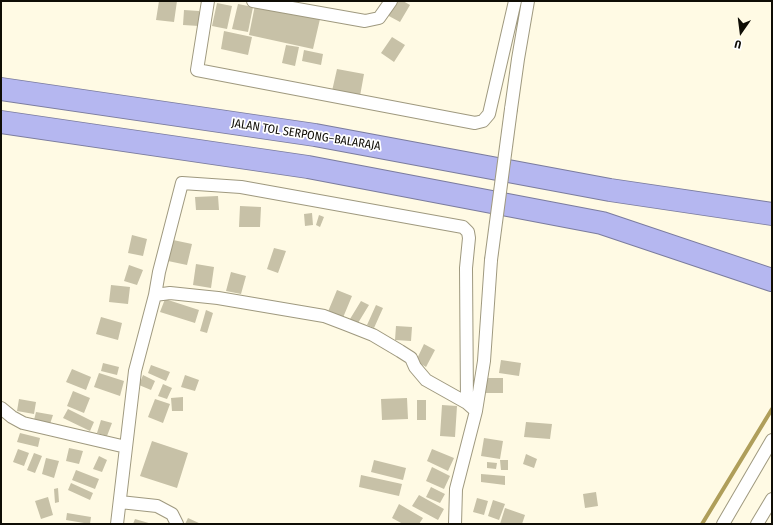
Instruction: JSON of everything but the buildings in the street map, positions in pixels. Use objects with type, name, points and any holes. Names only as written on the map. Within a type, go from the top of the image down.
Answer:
[{"type":"highway","name":"JALAN TOL SERPONG–BALARAJA","points":[[1,89],[314,135],[610,190],[772,214]]},
{"type":"highway","points":[[1,122],[308,167],[602,223],[772,280]]},
{"type":"street","points":[[208,1],[197,70],[475,123],[483,121],[489,114],[515,1]]},
{"type":"street","points":[[253,1],[365,21],[379,18],[391,1]]},
{"type":"street","points":[[455,524],[456,488],[476,411],[484,361],[491,260],[518,59],[528,1]]},
{"type":"street","points":[[117,524],[134,372],[155,295],[159,272],[182,184],[242,187],[463,227],[468,232],[469,238],[466,268],[467,402]]},
{"type":"street","points":[[155,295],[170,293],[218,298],[324,316],[373,335],[400,350],[411,358],[415,367],[426,380],[467,402],[476,411]]},
{"type":"street","points":[[1,408],[12,417],[24,423],[126,447]]},
{"type":"street","points":[[723,524],[772,440]]},
{"type":"street","points":[[757,524],[772,499]]},
{"type":"street","points":[[120,502],[157,506],[172,514],[177,524]]},
{"type":"waterway","points":[[702,524],[772,409]]}]
